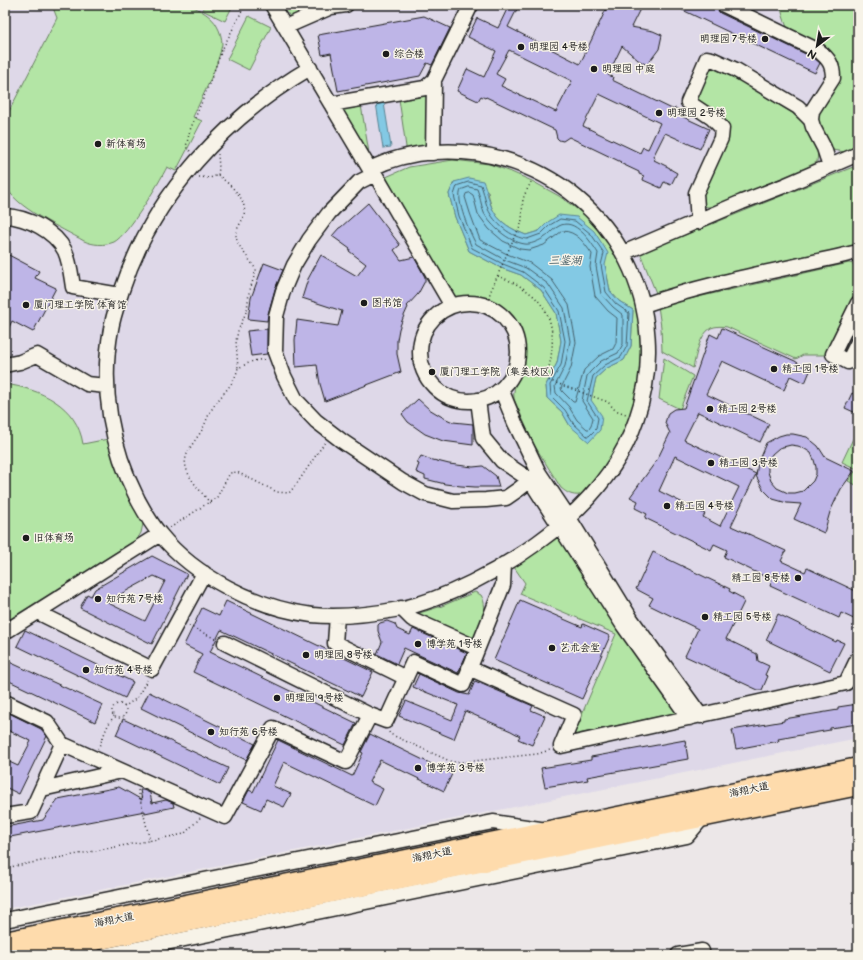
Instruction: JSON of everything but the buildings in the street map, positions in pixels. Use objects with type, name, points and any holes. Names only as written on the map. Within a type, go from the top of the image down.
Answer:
[{"type":"highway","name":"海翔大道","points":[[22,955],[203,910],[550,831],[858,768]]},
{"type":"highway","name":"海翔大道","points":[[5,942],[203,910],[703,817],[858,785]]},
{"type":"highway","points":[[806,796],[858,793]]},
{"type":"street","points":[[272,5],[452,306]]},
{"type":"street","points":[[285,27],[331,7],[346,5]]},
{"type":"street","points":[[331,104],[425,88],[434,80],[471,5]]},
{"type":"street","points":[[724,5],[819,51],[828,59],[833,72],[833,78],[812,111],[811,120],[824,148],[830,166]]},
{"type":"street","points":[[698,222],[696,193],[722,133],[722,128],[712,118],[688,102],[707,58],[736,70],[792,103],[811,120]]},
{"type":"street","points":[[310,68],[270,95],[231,126],[197,160],[151,225],[127,274],[111,325],[106,386],[112,430],[120,459],[140,502],[160,534],[189,562],[227,587],[266,604],[311,615],[337,616],[401,608],[431,600],[459,588],[504,564],[564,522],[597,487],[610,471],[622,452],[637,418],[642,399],[648,363],[647,329],[644,305],[635,277],[623,253],[602,223],[577,196],[536,171],[519,164],[476,153],[433,153],[403,157],[388,161],[360,182],[329,213],[309,240],[294,265],[283,291],[276,316],[275,352],[284,376],[296,400],[316,421],[371,462],[425,494],[454,501],[506,498],[534,477]]},
{"type":"street","points":[[433,153],[434,80]]},
{"type":"street","points":[[623,253],[858,154]]},
{"type":"street","points":[[5,216],[14,216],[34,224],[52,234],[64,250],[70,266],[73,287],[120,295]]},
{"type":"street","points":[[644,305],[670,296],[858,252]]},
{"type":"street","points":[[466,303],[477,303],[487,306],[502,316],[514,331],[518,350],[515,368],[507,383],[493,395],[478,400],[464,401],[446,395],[437,390],[430,383],[421,365],[419,356],[420,346],[426,327],[439,312],[452,306],[466,303]]},
{"type":"street","points":[[858,303],[833,354],[848,362],[858,342]]},
{"type":"street","points":[[5,365],[20,362],[37,355],[87,384],[106,386]]},
{"type":"street","points":[[501,389],[534,477],[564,522],[623,625],[695,717]]},
{"type":"street","points":[[478,400],[483,438],[502,461],[534,477]]},
{"type":"street","points":[[5,632],[160,534]]},
{"type":"street","points":[[225,643],[370,715],[386,721],[413,662],[463,684],[503,585],[504,564]]},
{"type":"street","points":[[37,612],[152,668],[204,573]]},
{"type":"street","points":[[401,608],[412,618],[478,648]]},
{"type":"street","points":[[337,616],[335,643],[406,678]]},
{"type":"street","points":[[561,746],[846,683],[858,658]]},
{"type":"street","points":[[469,668],[574,716],[561,746]]},
{"type":"street","points":[[5,702],[47,722],[62,744],[226,817],[273,728],[346,762],[370,715]]},
{"type":"street","points":[[5,816],[31,812],[62,744]]},
{"type":"street","points":[[42,788],[129,774]]},
{"type":"street","points":[[107,955],[687,836],[703,817]]},
{"type":"street","points":[[5,920],[493,822],[550,831]]},
{"type":"street","points":[[678,955],[702,951]]},
{"type":"path","points":[[197,160],[186,146],[190,130],[222,50],[245,5]]},
{"type":"path","points":[[216,140],[219,158],[218,175]]},
{"type":"path","points":[[487,306],[516,233],[521,227],[523,199],[536,171]]},
{"type":"path","points":[[186,174],[210,178],[218,175]]},
{"type":"path","points":[[210,503],[192,479],[186,466],[187,456],[192,443],[198,436],[212,408],[233,383],[238,368],[236,341],[238,331],[246,310],[249,293],[256,270],[238,243],[236,235],[245,209],[241,198],[218,175]]},
{"type":"path","points":[[498,276],[511,281],[528,292],[536,299],[548,317],[553,337],[552,357],[546,378]]},
{"type":"path","points":[[238,368],[253,361],[278,359]]},
{"type":"path","points":[[515,368],[546,378],[608,402],[615,410],[637,418]]},
{"type":"path","points":[[160,534],[210,503],[217,497],[230,473],[237,472],[277,492],[289,493],[331,433]]},
{"type":"path","points":[[178,621],[225,643]]},
{"type":"path","points":[[124,707],[137,698],[143,689]]},
{"type":"path","points":[[94,758],[108,725],[114,716],[112,712],[114,706],[121,705],[124,707]]},
{"type":"path","points":[[114,716],[118,718],[124,716],[126,712],[124,707]]},
{"type":"path","points":[[386,721],[390,734],[452,762],[537,754],[561,746]]},
{"type":"path","points":[[129,774],[150,841]]},
{"type":"path","points":[[5,868],[184,834],[208,810]]},
{"type":"shaded area","name":"厦门理工学院（集美校区）","points":[[5,5],[858,5],[858,738],[5,909]]},
{"type":"green space","name":"新体育场","points":[[52,5],[190,5],[202,11],[215,22],[221,37],[222,44],[220,52],[210,81],[193,117],[202,121],[176,171],[167,167],[127,230],[114,242],[106,244],[95,244],[84,241],[40,217],[18,201],[10,193],[5,184],[5,119],[57,18]]},
{"type":"green space","points":[[205,5],[233,5],[225,21],[202,10]]},
{"type":"green space","points":[[282,5],[326,5],[291,18]]},
{"type":"green space","points":[[780,5],[858,5],[858,147],[845,152],[832,150],[825,138],[819,125],[818,116],[822,104],[837,81],[839,69],[837,63],[826,53],[796,37],[789,31]]},
{"type":"green space","points":[[249,16],[271,27],[249,70],[227,59]]},
{"type":"green space","points":[[709,66],[732,76],[792,113],[802,122],[812,135],[818,152],[817,162],[713,207],[703,206],[699,197],[725,140],[693,101]]},
{"type":"green space","points":[[426,95],[428,101],[426,144],[423,147],[405,150],[406,147],[399,99]]},
{"type":"green space","points":[[361,105],[369,153],[342,109]]},
{"type":"green space","points":[[453,160],[489,164],[532,181],[559,196],[584,214],[603,232],[631,280],[642,334],[640,378],[633,408],[622,437],[609,464],[580,495],[570,494],[561,488],[533,443],[514,399],[514,388],[524,361],[522,333],[516,321],[508,311],[485,299],[471,297],[456,298],[436,266],[386,177],[409,167]],"holes":[[[454,182],[488,192],[491,206],[495,213],[511,228],[526,235],[539,231],[548,222],[605,265],[610,291],[619,301],[633,310],[631,346],[624,360],[607,368],[596,378],[591,400],[570,426],[562,412],[547,398],[546,385],[557,363],[561,341],[556,313],[541,290],[521,275],[501,268],[469,251],[455,217],[449,194]]]},
{"type":"green space","points":[[858,165],[858,245],[656,293],[640,253]]},
{"type":"green space","points":[[849,263],[858,265],[858,289],[825,355],[803,355],[796,359],[727,327],[721,326],[711,328],[707,331],[699,346],[693,368],[662,351],[658,306]]},
{"type":"green space","points":[[664,358],[693,376],[680,409],[659,399]]},
{"type":"green space","points":[[5,384],[31,390],[55,401],[65,409],[73,419],[79,430],[83,444],[108,439],[144,519],[141,533],[137,539],[5,622]]},
{"type":"green space","points":[[858,428],[858,486],[848,481],[857,469],[842,462]]},
{"type":"green space","points":[[556,534],[563,539],[680,712],[573,735],[616,634],[520,594],[525,583],[514,567],[538,550]]},
{"type":"green space","points":[[475,592],[481,595],[484,612],[473,641],[413,615],[442,606]]},
{"type":"water","points":[[376,103],[384,103],[391,147],[383,148]]},
{"type":"water","name":"三鉴湖","points":[[469,178],[483,181],[495,213],[506,225],[516,231],[526,235],[539,231],[548,222],[559,215],[577,217],[594,231],[608,253],[605,265],[610,291],[619,301],[633,310],[631,346],[624,360],[607,368],[596,378],[591,400],[602,416],[600,430],[589,442],[570,426],[562,412],[547,398],[546,385],[557,363],[561,341],[556,313],[541,290],[521,275],[501,268],[469,251],[455,217],[449,194],[454,182]]},
{"type":"place","name":"明理园 7号楼","points":[[765,39]]},
{"type":"place","name":"明理园 4号楼","points":[[521,47]]},
{"type":"place","name":"综合楼","points":[[386,54]]},
{"type":"place","name":"明理园 中庭","points":[[594,69]]},
{"type":"place","name":"明理园 2号楼","points":[[659,113]]},
{"type":"place","name":"新体育场","points":[[98,144]]},
{"type":"place","name":"图书馆","points":[[364,303]]},
{"type":"place","name":"厦门理工学院 体育馆","points":[[26,305]]},
{"type":"place","name":"精工园 1号楼","points":[[774,369]]},
{"type":"place","name":"厦门理工学院（集美校区）","points":[[432,372]]},
{"type":"place","name":"精工园 2号楼","points":[[710,409]]},
{"type":"place","name":"精工园 3号楼","points":[[711,463]]},
{"type":"place","name":"精工园 4号楼","points":[[667,506]]},
{"type":"place","name":"旧体育场","points":[[26,538]]},
{"type":"place","name":"精工园 8号楼","points":[[798,578]]},
{"type":"place","name":"知行苑 7号楼","points":[[98,599]]},
{"type":"place","name":"精工园 5号楼","points":[[705,617]]},
{"type":"place","name":"博学苑 1号楼","points":[[418,644]]},
{"type":"place","name":"艺术会堂","points":[[552,648]]},
{"type":"place","name":"明理园 8号楼","points":[[306,655]]},
{"type":"place","name":"知行苑 4号楼","points":[[86,670]]},
{"type":"place","name":"明理园 9号楼","points":[[277,698]]},
{"type":"place","name":"知行苑 6号楼","points":[[211,732]]},
{"type":"place","name":"博学苑 3号楼","points":[[418,768]]}]
